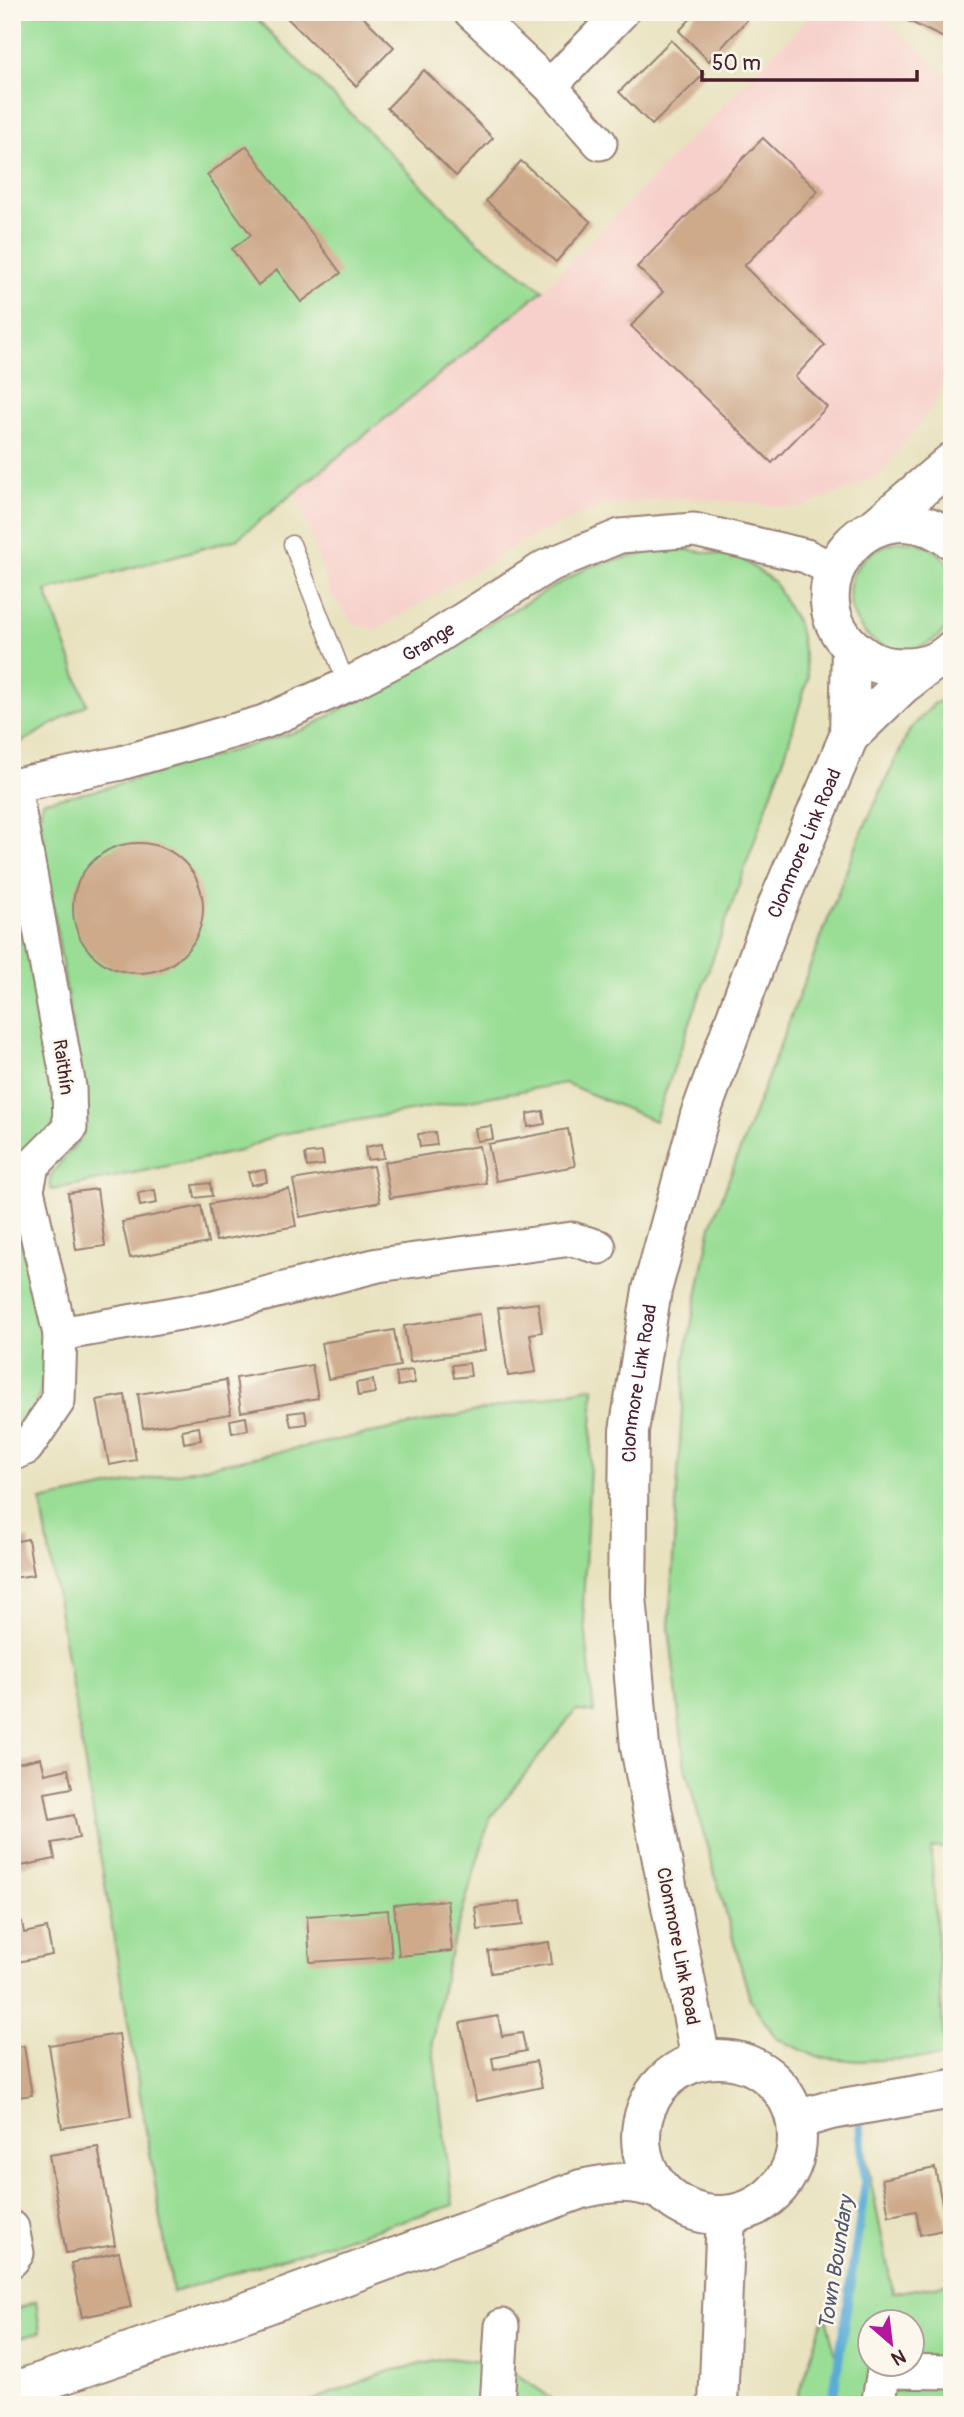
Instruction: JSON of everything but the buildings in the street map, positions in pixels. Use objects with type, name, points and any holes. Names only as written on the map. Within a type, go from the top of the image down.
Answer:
[{"type":"main road","points":[[941,657],[909,669],[888,667],[868,660],[851,647],[838,630],[831,610],[830,590],[834,570],[844,552],[858,537],[876,527],[952,462]]},
{"type":"main road","points":[[876,527],[897,522],[919,523],[952,540]]},
{"type":"main road","name":"Clonmore Link Road","points":[[701,2060],[640,1747],[627,1596],[629,1431],[652,1290],[700,1115],[773,916],[849,736],[851,647]]},
{"type":"main road","name":"Clonmore Link Road","points":[[849,736],[902,685],[941,657]]},
{"type":"main road","points":[[12,2392],[249,2311],[581,2189],[616,2182],[641,2183],[702,2213],[726,2215],[747,2210],[767,2199],[782,2183],[793,2164],[797,2142],[796,2120],[787,2097],[771,2078],[761,2071],[750,2065],[726,2059],[701,2060],[680,2069],[662,2082],[649,2101],[642,2123],[630,2145],[613,2167],[581,2189]]},
{"type":"main road","points":[[796,2120],[831,2110],[952,2088]]},
{"type":"main road","points":[[642,2123],[644,2159],[651,2176],[662,2191]]},
{"type":"main road","points":[[718,2405],[726,2215]]},
{"type":"street","points":[[471,12],[550,86],[600,143]]},
{"type":"street","points":[[550,86],[622,12]]},
{"type":"street","name":"Grange","points":[[13,786],[121,763],[264,722],[347,685],[416,649],[547,566],[620,536],[694,530],[806,556],[834,570]]},
{"type":"street","name":"Raithín","points":[[12,1454],[26,1448],[58,1401],[60,1334],[27,1190],[32,1166],[70,1128],[69,1087],[13,786]]},
{"type":"street","points":[[60,1334],[214,1307],[378,1265],[572,1239],[599,1247]]},
{"type":"street","points":[[12,2228],[16,2253],[12,2260]]},
{"type":"street","points":[[497,2405],[502,2326]]},
{"type":"street","points":[[878,2405],[884,2371],[952,2372]]},
{"type":"lane","points":[[292,544],[347,685]]},
{"type":"shaded area","points":[[814,12],[877,12],[952,80],[952,358],[934,404],[879,476],[801,508],[685,497],[603,505],[524,541],[378,629],[355,625],[330,593],[296,491],[543,290]]},
{"type":"green space","points":[[12,12],[250,12],[477,241],[543,290],[237,539],[46,591],[87,704],[12,748]]},
{"type":"green space","points":[[901,541],[917,542],[933,549],[946,560],[952,571],[951,624],[923,646],[896,650],[874,641],[857,623],[850,599],[853,575],[869,554]]},
{"type":"green space","points":[[670,547],[741,558],[774,582],[799,627],[808,678],[785,755],[655,1121],[565,1083],[276,1135],[240,1151],[51,1190],[50,1176],[81,1137],[85,1107],[39,820],[43,801],[94,791],[306,729],[588,567]]},
{"type":"green space","points":[[952,696],[952,1847],[931,1848],[945,2057],[859,2061],[817,2057],[776,2038],[750,1999],[685,1767],[669,1627],[685,1357],[711,1226],[859,838],[910,729],[935,703]]},
{"type":"green space","points":[[12,873],[59,1117],[15,1176],[14,1212],[46,1352],[40,1393],[28,1420],[12,1435]]},
{"type":"green space","points":[[594,1387],[583,1606],[594,1713],[576,1710],[490,1818],[446,1968],[432,2041],[453,2205],[173,2292],[41,1501]]},
{"type":"green space","points":[[860,2126],[893,2293],[952,2283],[952,2405],[795,2405],[825,2313],[838,2365],[865,2186]]},
{"type":"green space","points":[[36,2301],[40,2332],[12,2341],[12,2311]]},
{"type":"green space","points":[[448,2358],[503,2365],[551,2398],[554,2405],[301,2405],[386,2372]]},
{"type":"waterway","name":"Town Boundary","points":[[832,2405],[865,2186],[860,2126]]}]
